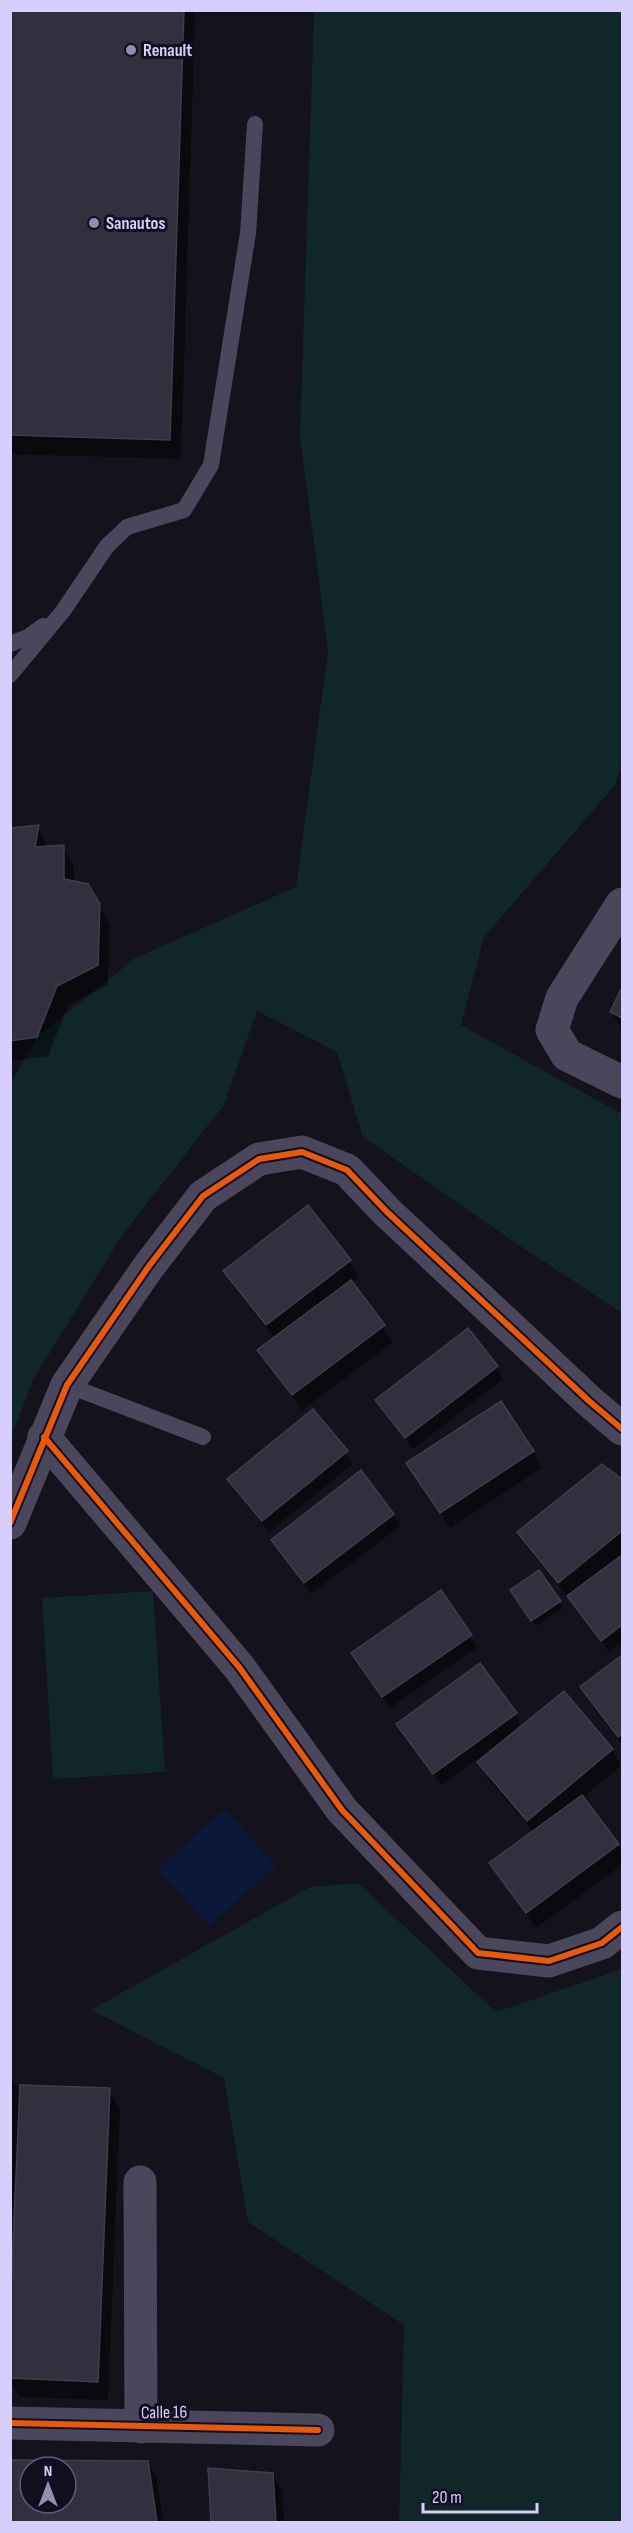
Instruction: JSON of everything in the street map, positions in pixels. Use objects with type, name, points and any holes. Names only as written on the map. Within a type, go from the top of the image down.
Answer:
[{"type":"street","points":[[622,904],[562,998],[552,1030],[567,1055],[622,1082]]},
{"type":"street","points":[[10,1523],[67,1385],[149,1266],[203,1196],[259,1159],[302,1152],[347,1170],[404,1228],[622,1429]]},
{"type":"street","points":[[44,1437],[239,1667],[342,1810],[478,1953],[549,1961],[602,1943],[622,1927]]},
{"type":"street","points":[[140,2182],[141,2427]]},
{"type":"street","name":"Calle 16","points":[[10,2423],[318,2430]]},
{"type":"lane","points":[[10,675],[63,611],[107,546],[127,527],[184,510],[211,465],[248,233],[255,124]]},
{"type":"lane","points":[[10,644],[28,637],[63,611]]},
{"type":"lane","points":[[67,1385],[203,1437]]},
{"type":"green space","points":[[314,11],[622,11],[622,764],[615,785],[484,937],[461,1025],[622,1114],[622,1313],[511,1240],[363,1137],[337,1052],[257,1011],[224,1105],[123,1234],[34,1378],[11,1438],[11,1082],[37,1037],[135,958],[296,887],[328,651],[300,436]]},
{"type":"green space","points":[[153,1591],[165,1772],[53,1779],[42,1598]]},
{"type":"green space","points":[[358,1883],[496,2012],[622,1969],[622,2522],[399,2522],[404,2325],[248,2222],[224,2078],[91,2010],[310,1887]]},
{"type":"water","points":[[225,1809],[276,1866],[209,1926],[157,1869]]},
{"type":"building","name":"Sanautos","points":[[10,10],[184,10],[170,440],[10,435]]},
{"type":"building","points":[[39,825],[35,847],[64,845],[64,879],[88,884],[100,904],[98,965],[57,986],[37,1037],[10,1041],[10,828]]},
{"type":"building","points":[[622,987],[622,1018],[610,1012]]},
{"type":"building","points":[[308,1205],[351,1260],[266,1325],[223,1271]]},
{"type":"building","points":[[351,1280],[385,1325],[292,1395],[257,1350]]},
{"type":"building","points":[[468,1328],[498,1366],[405,1438],[375,1400]]},
{"type":"building","points":[[501,1401],[534,1451],[440,1513],[406,1463]]},
{"type":"building","points":[[313,1409],[348,1451],[262,1521],[227,1479]]},
{"type":"building","points":[[602,1464],[622,1479],[622,1531],[558,1583],[517,1532]]},
{"type":"building","points":[[361,1470],[394,1514],[304,1583],[271,1540]]},
{"type":"building","points":[[622,1555],[622,1625],[601,1641],[567,1596]]},
{"type":"building","points":[[539,1570],[561,1601],[531,1621],[510,1590]]},
{"type":"building","points":[[441,1590],[472,1635],[382,1697],[351,1653]]},
{"type":"building","points":[[622,1655],[622,1734],[618,1737],[580,1687]]},
{"type":"building","points":[[480,1663],[517,1713],[433,1774],[396,1724]]},
{"type":"building","points":[[564,1691],[613,1749],[527,1821],[477,1762]]},
{"type":"building","points":[[582,1795],[619,1844],[526,1913],[489,1863]]},
{"type":"building","points":[[20,2085],[110,2088],[98,2382],[10,2378],[10,2311]]},
{"type":"building","points":[[10,2460],[18,2460],[18,2515],[78,2515],[78,2460],[148,2461],[157,2522],[10,2522]]},
{"type":"building","points":[[208,2468],[273,2473],[276,2522],[211,2522]]},
{"type":"cycle path","points":[[10,1523],[67,1385],[149,1266],[203,1196],[259,1159],[302,1152],[347,1170],[387,1212],[589,1401],[622,1429]]},
{"type":"cycle path","points":[[44,1437],[239,1667],[342,1810],[478,1953],[549,1961],[602,1943],[622,1927]]},
{"type":"cycle path","points":[[10,2423],[318,2430]]},
{"type":"place","name":"Renault","points":[[131,50]]},
{"type":"place","name":"Sanautos","points":[[94,223]]}]
